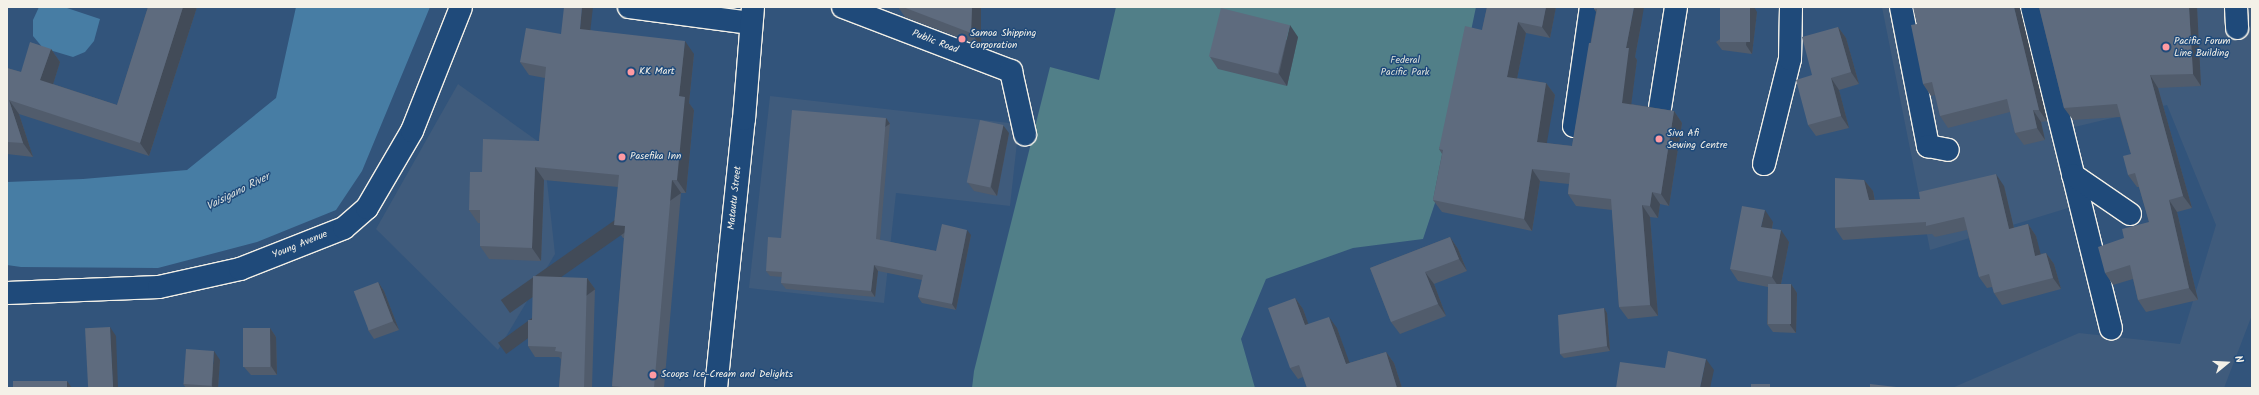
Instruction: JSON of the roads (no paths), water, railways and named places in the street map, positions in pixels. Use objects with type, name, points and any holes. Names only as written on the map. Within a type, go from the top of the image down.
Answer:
[{"type":"street","name":"Young Avenue","points":[[7,293],[159,287],[240,270],[344,228],[367,208],[412,131],[461,7]]},
{"type":"street","points":[[629,7],[752,15]]},
{"type":"street","name":"Public Road","points":[[843,7],[1012,71],[1025,134]]},
{"type":"street","points":[[1574,126],[1591,7]]},
{"type":"street","points":[[1660,108],[1676,7]]},
{"type":"street","points":[[1764,164],[1790,59],[1791,7]]},
{"type":"street","points":[[1901,7],[1928,146],[1948,150]]},
{"type":"street","points":[[2032,7],[2111,328]]},
{"type":"street","name":"Matautu Street","points":[[716,388],[744,119],[752,15]]},
{"type":"street","points":[[2073,175],[2130,214]]},
{"type":"water","points":[[39,7],[64,7],[100,19],[94,41],[85,52],[73,57],[43,48],[33,36],[33,20]]},
{"type":"water","name":"Vaisigano River","points":[[296,7],[430,7],[362,171],[336,210],[257,242],[158,268],[21,267],[7,265],[7,182],[83,179],[187,170],[276,98]]},
{"type":"place","name":"Samoa Shipping Corporation","points":[[962,39]]},
{"type":"place","name":"Pacific Forum Line Building","points":[[2166,47]]},
{"type":"place","name":"KK Mart","points":[[631,72]]},
{"type":"place","name":"Siva Afi Sewing Centre","points":[[1659,139]]},
{"type":"place","name":"Pasefika Inn","points":[[622,157]]},
{"type":"place","name":"Scoops Ice-Cream and Delights","points":[[653,375]]},
{"type":"park label","name":"Federal Pacific Park","points":[[1405,66]]}]
